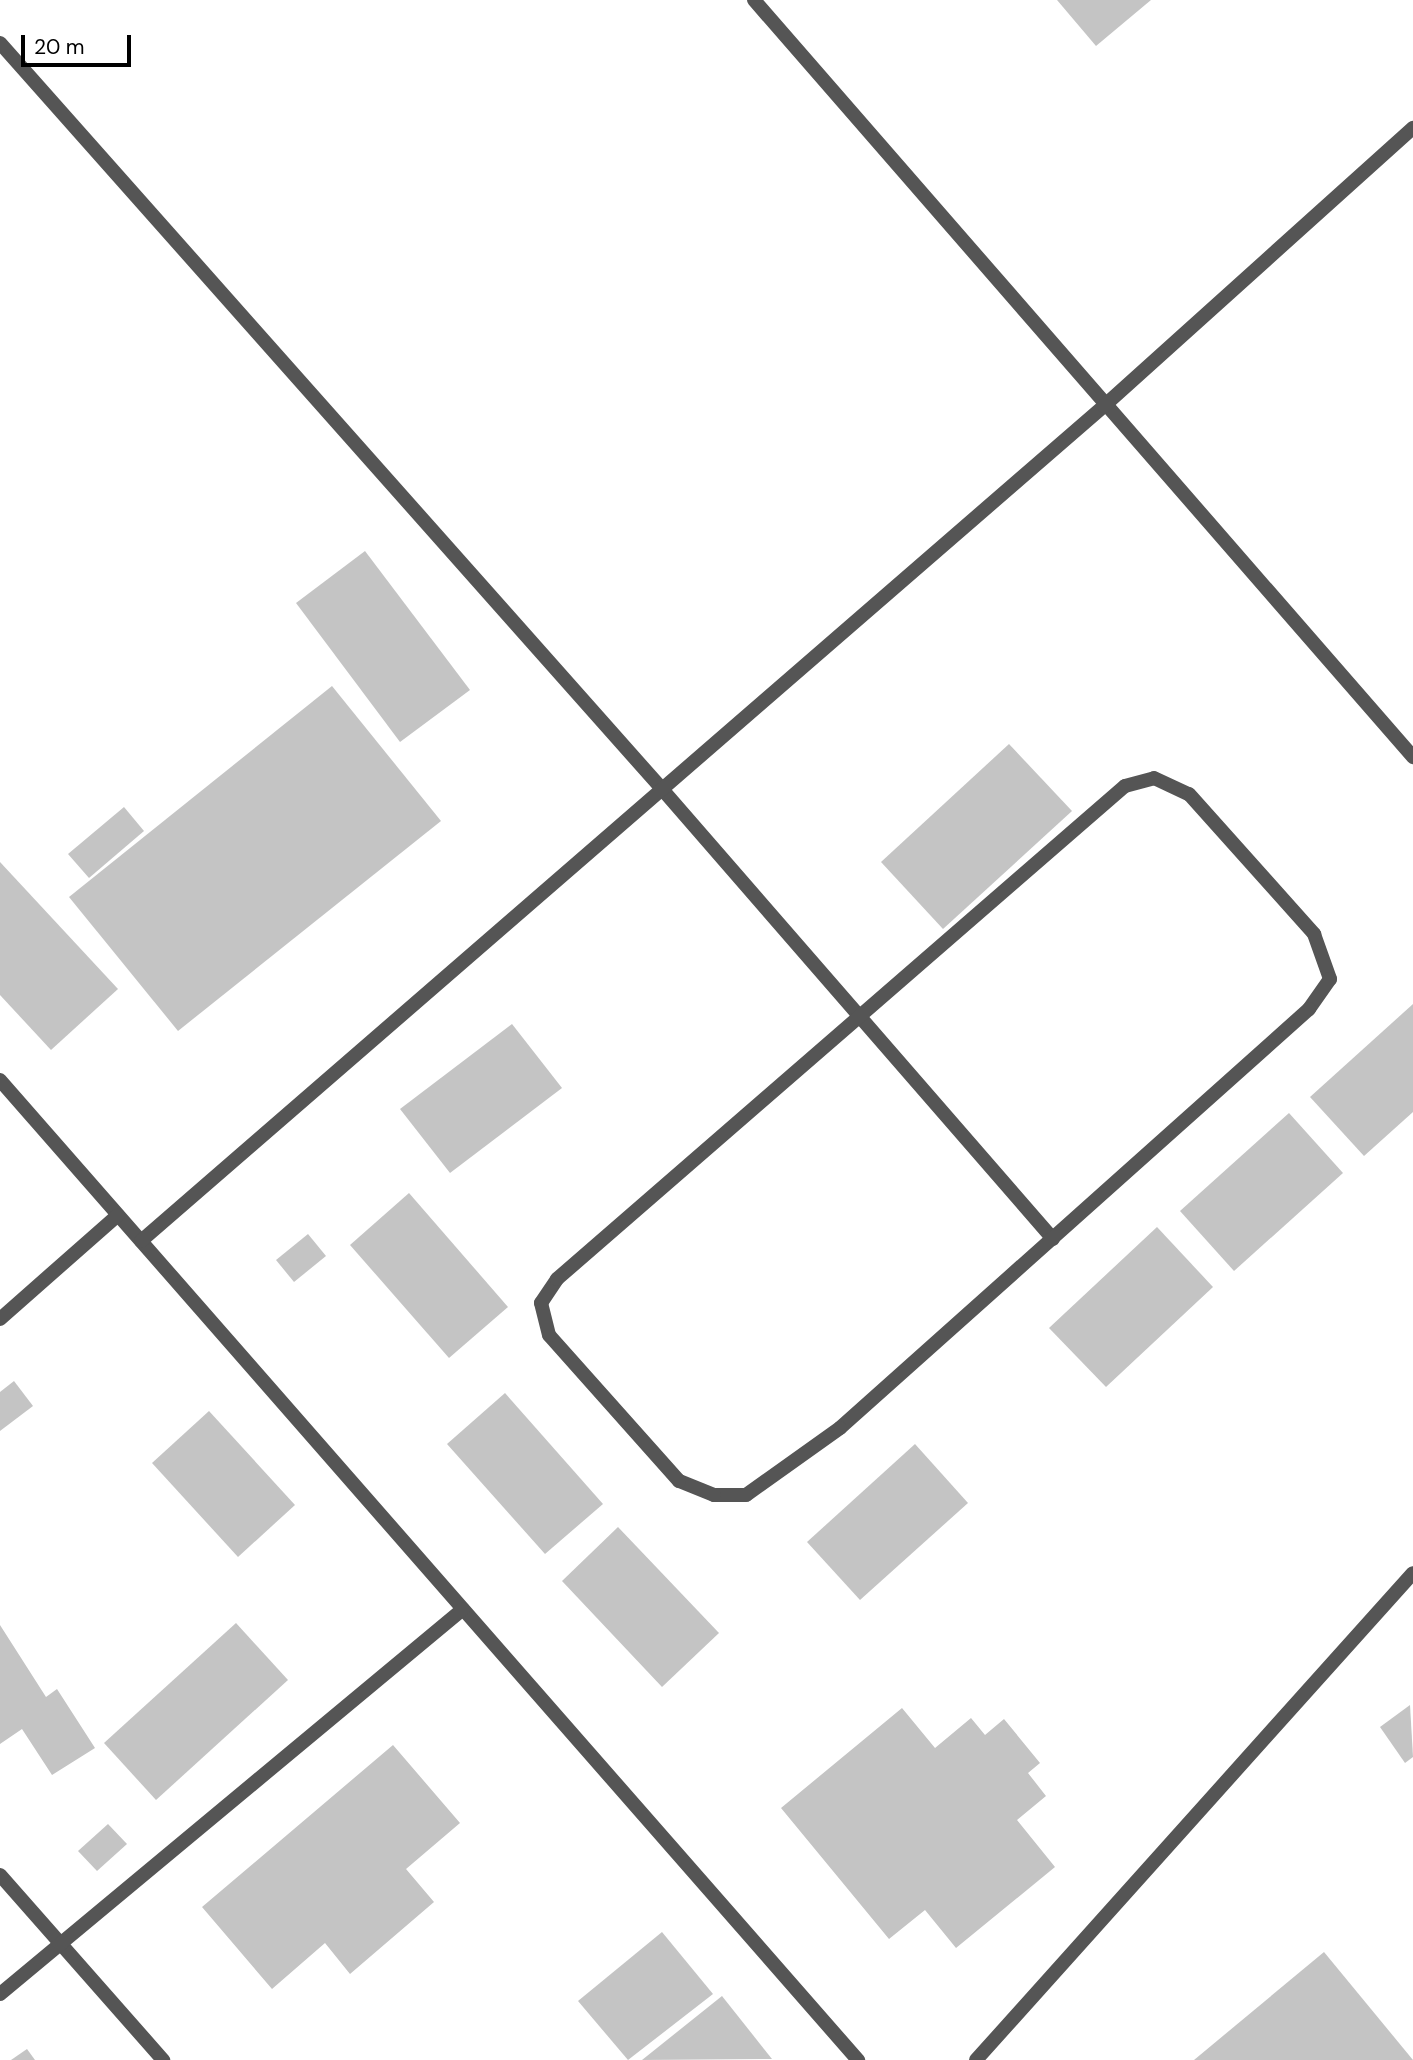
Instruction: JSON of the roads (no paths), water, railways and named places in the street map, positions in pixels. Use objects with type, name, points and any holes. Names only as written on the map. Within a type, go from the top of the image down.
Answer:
[{"type":"lane","points":[[754,0],[1104,406],[1413,757]]},
{"type":"lane","points":[[0,43],[662,789],[1053,1239]]},
{"type":"lane","points":[[141,1241],[1104,406],[1413,128]]},
{"type":"lane","points":[[1154,778],[1189,794],[1314,934],[1330,979],[1309,1009],[839,1428],[746,1495],[714,1495],[679,1481],[549,1335],[541,1303],[557,1279],[858,1016],[1125,786],[1154,778]]},
{"type":"lane","points":[[0,1080],[858,2060]]},
{"type":"lane","points":[[0,1319],[118,1215]]},
{"type":"lane","points":[[976,2060],[1413,1573]]},
{"type":"lane","points":[[0,1994],[463,1609]]},
{"type":"lane","points":[[0,1875],[163,2060]]}]
